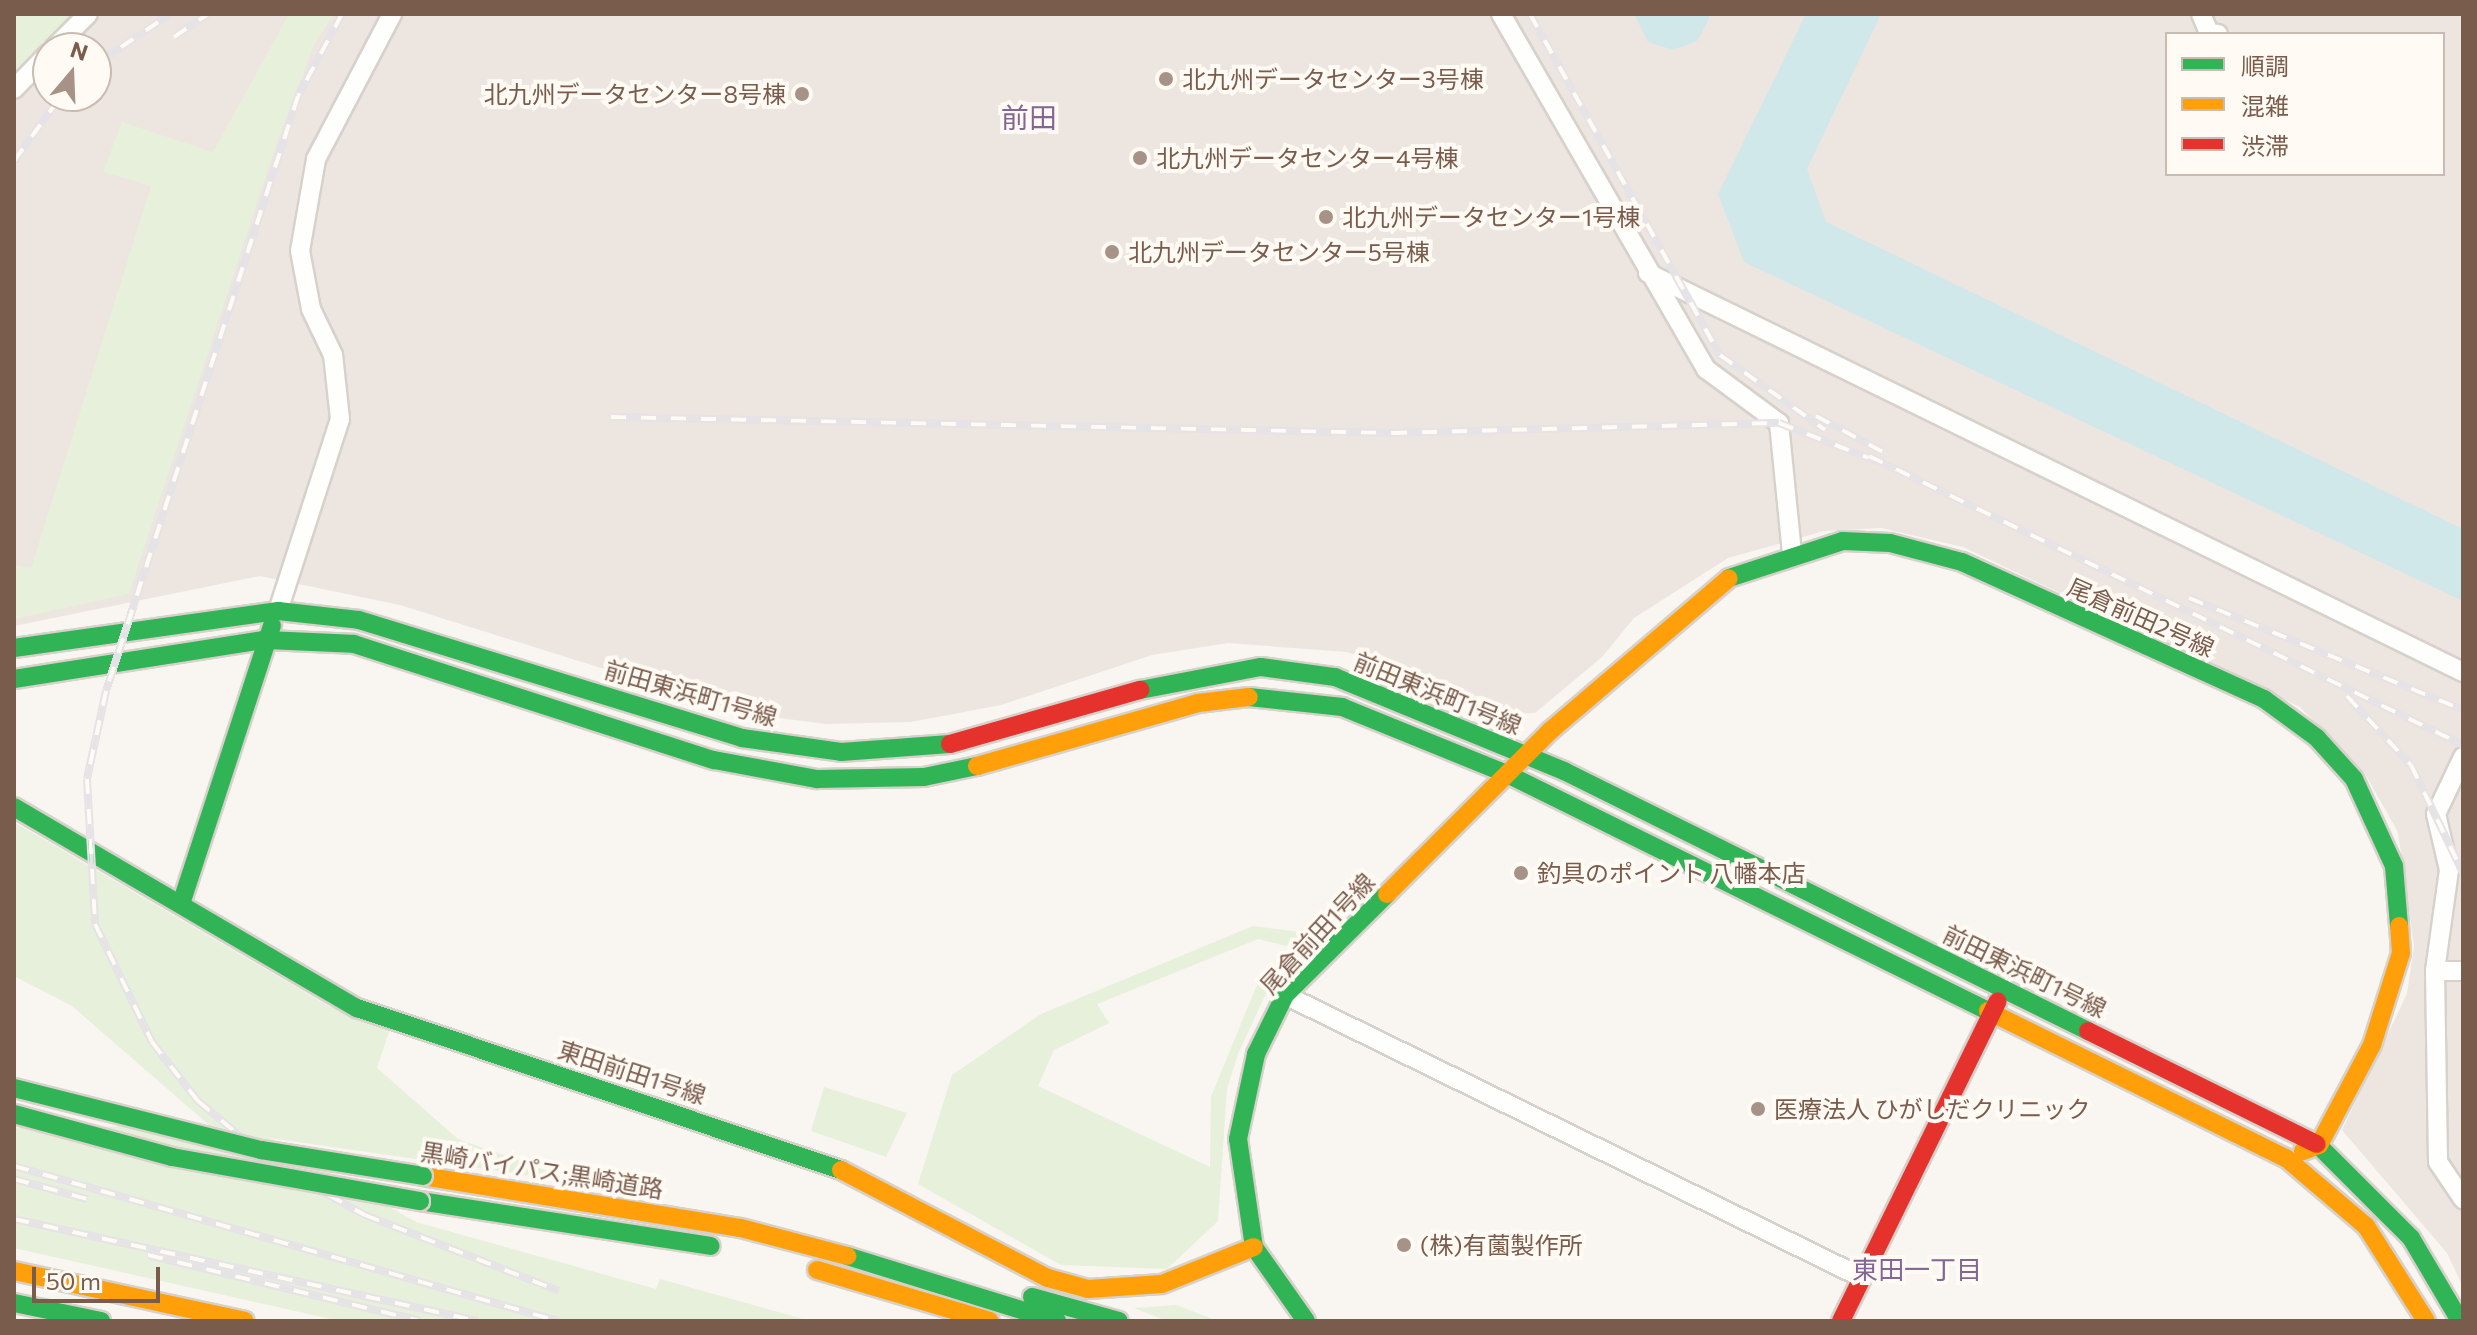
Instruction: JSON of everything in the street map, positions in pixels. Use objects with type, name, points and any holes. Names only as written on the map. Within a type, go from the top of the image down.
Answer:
[{"type":"main road","name":"尾倉前田2号線","points":[[1529,755],[1699,596],[1745,568],[1843,541],[1890,543],[1962,562],[2264,699],[2345,769],[2378,818],[2394,866],[2401,953],[2372,1045],[2319,1145]]},
{"type":"main road","points":[[181,904],[264,640],[278,611]]},
{"type":"main road","name":"前田東浜町1号線","points":[[14,648],[278,611],[359,620],[742,738],[841,752],[938,747],[1187,676],[1261,667],[1335,677],[1401,699],[1529,755],[2319,1145],[2411,1238],[2460,1321]]},
{"type":"main road","name":"前田東浜町1号線","points":[[14,679],[264,640],[354,644],[714,760],[817,779],[924,777],[1198,703],[1258,696],[1342,707],[1507,774],[2286,1158],[2366,1226],[2426,1321]]},
{"type":"main road","name":"尾倉前田1号線","points":[[1306,1321],[1254,1247],[1238,1139],[1256,1054],[1285,995],[1529,755]]},
{"type":"main road","name":"東田前田1号線","points":[[14,807],[357,1008],[812,1155],[905,1198],[1018,1265],[1088,1296],[1162,1284],[1254,1247]]},
{"type":"main road","points":[[1841,1321],[2004,988]]},
{"type":"main road","name":"黒崎バイパス;黒崎道路","points":[[14,1088],[261,1150],[639,1207],[845,1252],[1057,1321]]},
{"type":"main road","name":"黒崎バイパス;黒崎道路","points":[[14,1114],[172,1157],[420,1201],[735,1251]]},
{"type":"main road","points":[[2286,1158],[2319,1145]]},
{"type":"main road","points":[[845,1252],[1119,1321]]},
{"type":"main road","points":[[779,1261],[990,1321]]},
{"type":"main road","points":[[14,1271],[245,1321]]},
{"type":"main road","points":[[14,1303],[99,1321]]},
{"type":"street","points":[[70,32],[88,14]]},
{"type":"street","points":[[278,611],[340,419],[333,355],[311,309],[300,251],[316,159],[392,14]]},
{"type":"street","points":[[1501,14],[1706,369],[1779,423],[1792,554]]},
{"type":"street","points":[[14,89],[32,70]]},
{"type":"street","points":[[1648,273],[2463,672]]},
{"type":"street","points":[[2463,757],[2436,814],[2449,870],[2435,971],[2438,1162],[2463,1199]]},
{"type":"street","points":[[2435,971],[2463,971]]},
{"type":"street","points":[[1285,995],[1861,1277]]},
{"type":"shaded area","points":[[14,14],[2463,14],[2463,1287],[2447,1253],[2342,1130],[2407,994],[2414,946],[2398,832],[2364,772],[2300,707],[1963,547],[1881,528],[1824,531],[1728,558],[1634,618],[1602,657],[1535,713],[1502,714],[1419,674],[1347,652],[1228,643],[1152,655],[1001,705],[911,722],[826,724],[748,714],[400,605],[260,576],[14,626]]},
{"type":"green space","points":[[14,14],[71,14],[54,32],[32,32],[32,55],[14,74]]},
{"type":"green space","points":[[289,14],[334,14],[315,43],[277,142],[129,594],[14,619],[14,565],[31,568],[151,186],[103,172],[122,122],[213,152]]},
{"type":"green space","points":[[14,822],[330,1007],[390,1029],[377,1068],[458,1139],[582,1183],[270,1138],[416,1222],[656,1289],[660,1279],[810,1321],[340,1321],[14,1248],[14,1128],[209,1125],[72,1006],[14,976]]},
{"type":"green space","points":[[1253,926],[1317,934],[1269,987],[1238,1054],[1227,1089],[1218,1221],[1167,1269],[1061,1265],[918,1184],[952,1075],[1041,1014]],"holes":[[[1258,939],[1291,947],[1256,987],[1211,1097],[1210,1167],[1038,1086],[1054,1050],[1109,1023],[1097,1004]]]},
{"type":"green space","points":[[824,1087],[907,1113],[886,1157],[811,1131]]},
{"type":"green space","points":[[1176,1305],[1218,1321],[1167,1321],[1134,1308]]},
{"type":"water","points":[[1634,14],[1709,14],[1709,19],[1697,41],[1673,50],[1648,42]]},
{"type":"water","points":[[1806,14],[1881,14],[1807,169],[1826,222],[2463,529],[2463,601],[1744,262],[1718,194]]},
{"type":"railway","points":[[112,53],[170,14]]},
{"type":"railway","points":[[174,37],[208,14]]},
{"type":"railway","points":[[342,14],[298,96],[106,691],[87,779],[95,924],[152,1042],[198,1101],[276,1166],[365,1215],[559,1291]]},
{"type":"railway","points":[[1530,14],[1720,355],[1825,430]]},
{"type":"railway","points":[[14,161],[49,112]]},
{"type":"railway","points":[[1816,416],[1883,452]]},
{"type":"railway","points":[[611,417],[1392,433],[1779,423],[1879,462]]},
{"type":"railway","points":[[1869,456],[2463,745]]},
{"type":"railway","points":[[2189,598],[2463,710]]},
{"type":"railway","points":[[2347,696],[2411,765],[2463,873]]},
{"type":"railway","points":[[14,1166],[558,1321]]},
{"type":"railway","points":[[14,1179],[87,1199]]},
{"type":"railway","points":[[14,1219],[478,1321]]},
{"type":"railway","points":[[148,1255],[420,1321]]},
{"type":"traffic: fast","points":[[1729,578],[1843,541],[1890,543],[1962,562],[2264,699],[2317,738],[2354,779],[2394,866],[2399,926]]},
{"type":"traffic: fast","points":[[14,648],[278,611],[359,620],[742,738],[841,752],[950,744]]},
{"type":"traffic: fast","points":[[181,904],[272,625]]},
{"type":"traffic: fast","points":[[14,679],[264,640],[354,644],[714,760],[817,779],[924,777],[977,766]]},
{"type":"traffic: fast","points":[[1140,690],[1261,667],[1335,677],[1564,771],[2088,1031]]},
{"type":"traffic: fast","points":[[1249,697],[1342,707],[1507,774],[1988,1011]]},
{"type":"traffic: fast","points":[[14,807],[357,1008],[841,1170]]},
{"type":"traffic: fast","points":[[1306,1321],[1254,1247],[1238,1139],[1256,1054],[1285,995],[1387,894]]},
{"type":"traffic: fast","points":[[14,1088],[261,1150],[423,1176]]},
{"type":"traffic: fast","points":[[14,1114],[172,1157],[420,1201]]},
{"type":"traffic: fast","points":[[2317,1144],[2411,1238],[2460,1321]]},
{"type":"traffic: fast","points":[[420,1201],[711,1246]]},
{"type":"traffic: fast","points":[[847,1256],[1057,1321]]},
{"type":"traffic: fast","points":[[1032,1297],[1119,1321]]},
{"type":"traffic: fast","points":[[14,1303],[101,1321]]},
{"type":"traffic: slow","points":[[1387,894],[1550,731],[1729,578]]},
{"type":"traffic: slow","points":[[977,766],[1198,703],[1249,697]]},
{"type":"traffic: slow","points":[[2303,1151],[2319,1145],[2372,1045],[2401,953],[2399,926]]},
{"type":"traffic: slow","points":[[1988,1011],[2286,1158],[2366,1226],[2426,1321]]},
{"type":"traffic: slow","points":[[841,1170],[1048,1278],[1088,1289],[1162,1284],[1254,1247]]},
{"type":"traffic: slow","points":[[423,1176],[741,1228],[847,1256]]},
{"type":"traffic: slow","points":[[817,1270],[990,1321]]},
{"type":"traffic: slow","points":[[14,1271],[245,1321]]},
{"type":"traffic: jam","points":[[950,744],[1140,690]]},
{"type":"traffic: jam","points":[[1841,1321],[1998,1001]]},
{"type":"traffic: jam","points":[[2088,1031],[2317,1144]]},
{"type":"place","name":"北九州データセンター3号棟","points":[[1166,79]]},
{"type":"place","name":"北九州データセンター8号棟","points":[[802,94]]},
{"type":"place","name":"北九州データセンター4号棟","points":[[1140,158]]},
{"type":"place","name":"北九州データセンター1号棟","points":[[1326,217]]},
{"type":"place","name":"北九州データセンター5号棟","points":[[1112,252]]},
{"type":"place","name":"釣具のポイント 八幡本店","points":[[1521,873]]},
{"type":"place","name":"医療法人 ひがしだクリニック","points":[[1758,1109]]},
{"type":"place","name":"(株)有薗製作所","points":[[1404,1245]]},
{"type":"district","name":"前田","points":[[1029,117]]},
{"type":"district","name":"東田一丁目","points":[[1917,1269]]}]
